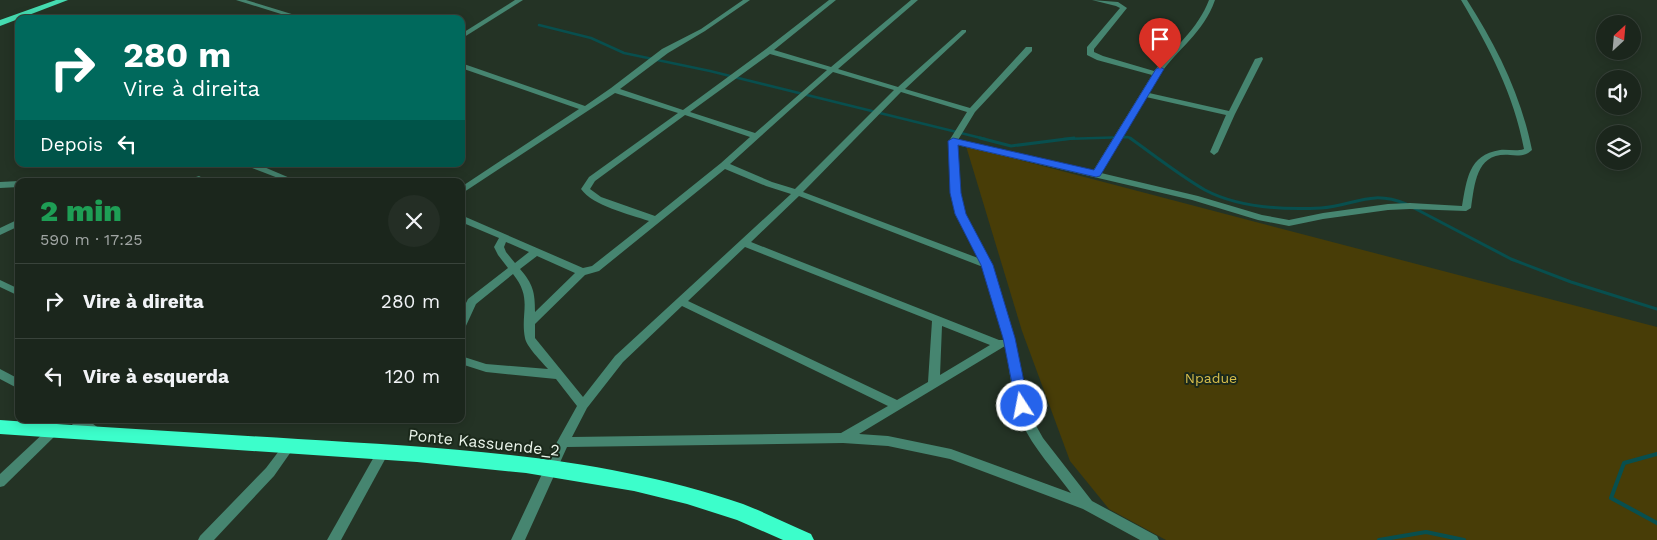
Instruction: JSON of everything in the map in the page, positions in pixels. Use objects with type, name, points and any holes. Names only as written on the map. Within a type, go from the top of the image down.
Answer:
[{"type":"highway","name":"Ponte Kassuende_2","points":[[0,427],[52,432],[482,459],[550,468],[620,479],[679,493],[742,513],[804,540]]},
{"type":"main road","points":[[22,15],[64,0]]},
{"type":"main road","points":[[0,23],[15,18]]},
{"type":"street","points":[[239,0],[291,15]]},
{"type":"street","points":[[465,34],[520,0]]},
{"type":"street","points":[[465,188],[614,90],[665,51],[703,30],[748,0]]},
{"type":"street","points":[[656,220],[598,199],[589,194],[585,189],[592,179],[686,113],[833,0]]},
{"type":"street","points":[[530,323],[582,272],[595,269],[724,165],[832,69],[915,0]]},
{"type":"street","points":[[1096,0],[1118,4],[1124,8],[1090,49],[1090,53],[1100,58],[1156,74]]},
{"type":"street","points":[[1096,174],[1156,74],[1206,16],[1212,0]]},
{"type":"street","points":[[953,141],[1195,198],[1261,218],[1289,223],[1388,207],[1410,206],[1463,209],[1466,208],[1475,167],[1480,160],[1488,155],[1503,152],[1525,152],[1528,150],[1525,129],[1504,74],[1464,0]]},
{"type":"street","points":[[518,540],[536,505],[562,442],[583,405],[619,359],[798,193],[900,89],[964,31]]},
{"type":"street","points":[[1029,49],[972,111],[953,141],[956,193],[960,214],[987,265],[1004,341],[1028,423],[1039,441],[1088,505]]},
{"type":"street","points":[[769,51],[972,111]]},
{"type":"street","points":[[1214,152],[1259,59]]},
{"type":"street","points":[[465,66],[586,109]]},
{"type":"street","points":[[614,90],[757,136]]},
{"type":"street","points":[[1144,94],[1231,114]]},
{"type":"street","points":[[724,165],[769,184],[798,193],[987,265]]},
{"type":"street","points":[[258,167],[285,178]]},
{"type":"street","points":[[0,185],[15,184]]},
{"type":"street","points":[[465,220],[582,272]]},
{"type":"street","points":[[0,232],[15,224]]},
{"type":"street","points":[[504,237],[499,248],[503,256],[526,283],[530,296],[530,339],[583,405]]},
{"type":"street","points":[[744,244],[936,320],[1004,341]]},
{"type":"street","points":[[465,317],[472,302],[536,251]]},
{"type":"street","points":[[0,283],[15,291]]},
{"type":"street","points":[[680,301],[897,405]]},
{"type":"street","points":[[934,382],[936,320]]},
{"type":"street","points":[[843,438],[1004,341]]},
{"type":"street","points":[[465,361],[486,368],[560,376]]},
{"type":"street","points":[[0,373],[15,380]]},
{"type":"street","points":[[80,423],[100,435]]},
{"type":"street","points":[[0,482],[52,432]]},
{"type":"street","points":[[562,442],[843,438],[888,441],[951,454],[1088,505],[1152,540]]},
{"type":"street","points":[[204,540],[270,472],[289,446]]},
{"type":"street","points":[[334,540],[383,452]]},
{"type":"green space","name":"Npadue","points":[[966,146],[1657,327],[1657,540],[1166,540],[1109,509],[1070,461],[1022,331]]},
{"type":"waterway","points":[[539,25],[591,38],[624,53],[710,71],[985,139]]},
{"type":"waterway","points":[[980,138],[1011,146],[1067,139]]},
{"type":"waterway","points":[[1067,139],[1074,138]]},
{"type":"waterway","points":[[1067,139],[1130,138]]},
{"type":"waterway","points":[[1130,138],[1195,184],[1232,201],[1262,207],[1292,209],[1333,207],[1372,198],[1382,198],[1406,204]]},
{"type":"waterway","points":[[1414,208],[1511,259],[1571,282],[1657,309]]},
{"type":"waterway","points":[[1657,454],[1624,463],[1611,498],[1657,523]]},
{"type":"waterway","points":[[1379,540],[1426,532],[1464,540]]},
{"type":"route","points":[[1022,406],[1009,338],[987,265],[960,214],[956,193],[953,141],[1096,174],[1160,69]]}]
